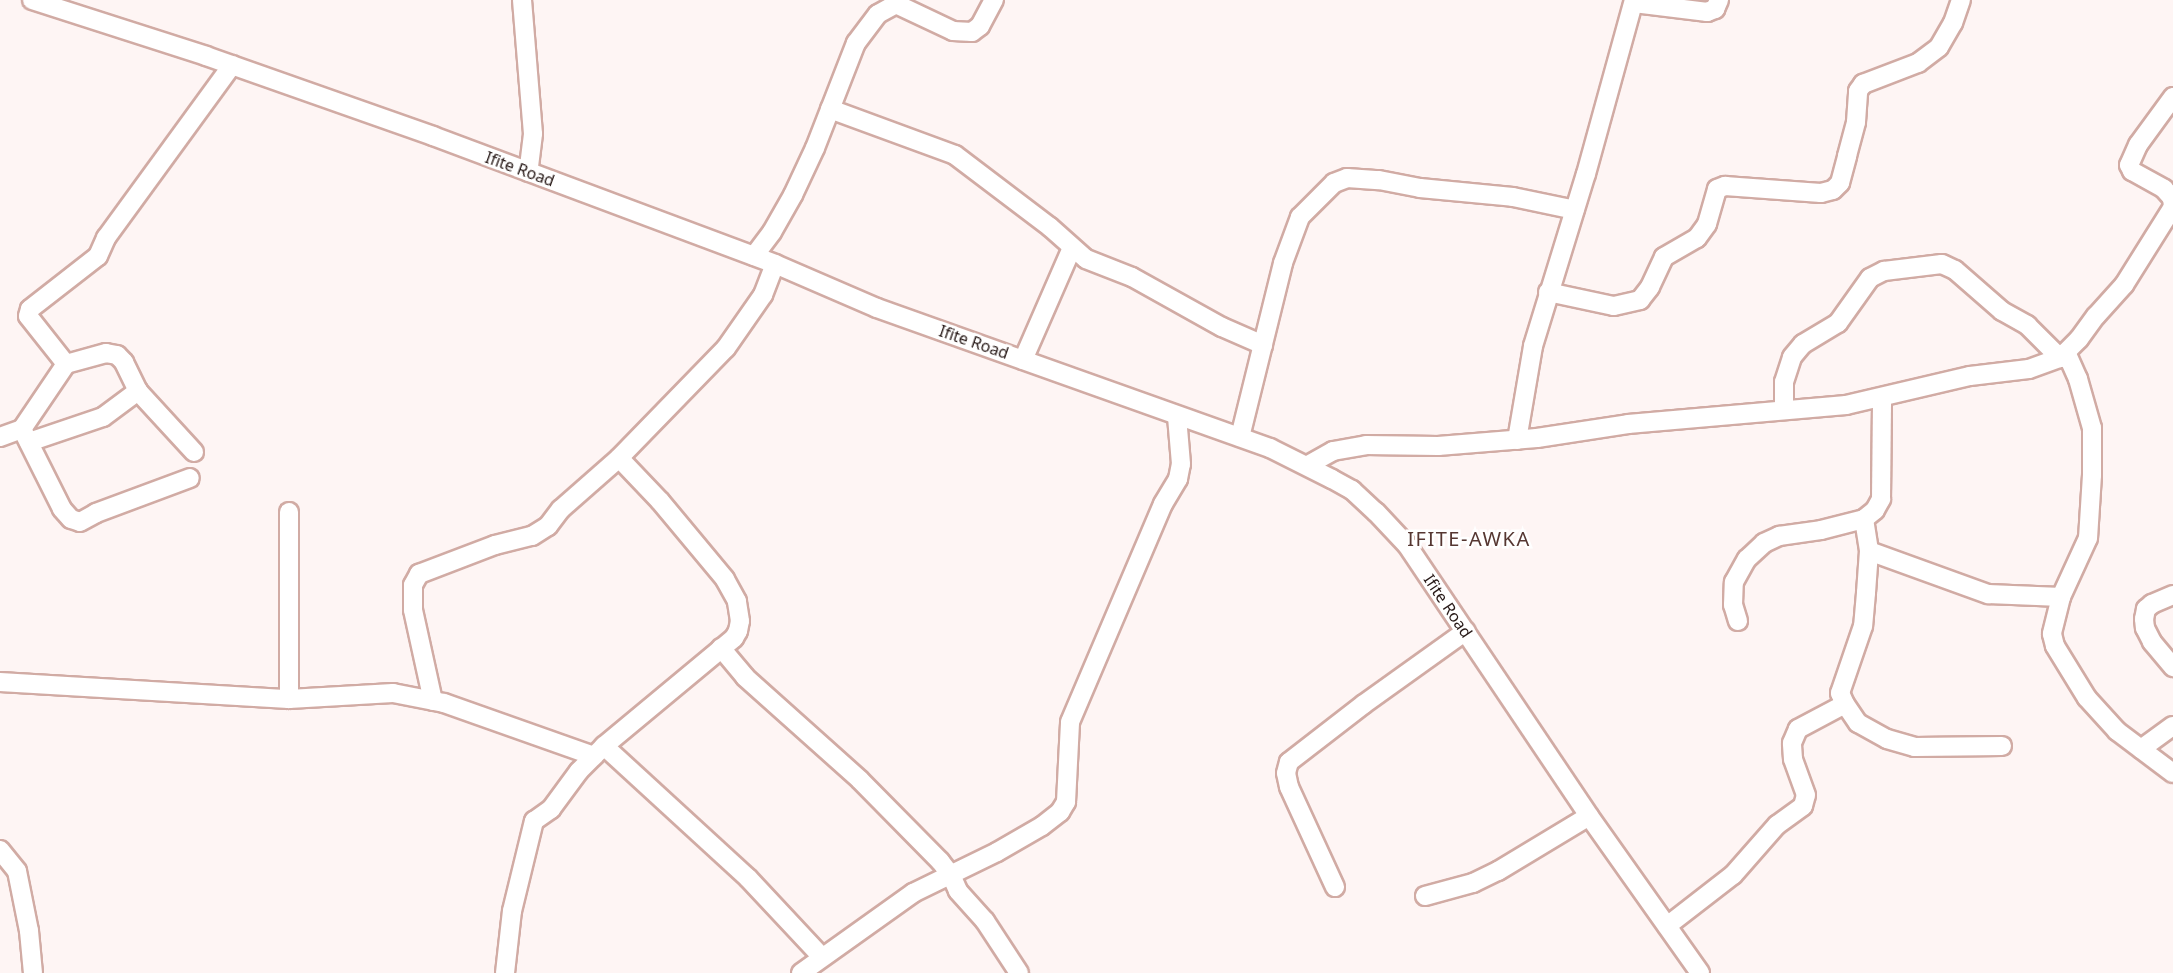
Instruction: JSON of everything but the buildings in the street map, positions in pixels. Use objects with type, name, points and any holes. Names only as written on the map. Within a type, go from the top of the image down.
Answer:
[{"type":"street","name":"Ifite Road","points":[[32,0],[232,65],[528,172],[775,264],[877,308],[1240,437],[1308,465],[1352,490],[1407,545],[1589,816],[1700,973]]},
{"type":"street","points":[[522,0],[533,134],[528,172]]},
{"type":"street","points":[[754,256],[772,232],[793,195],[856,43],[878,14],[896,4],[953,31],[972,32],[980,26],[994,0]]},
{"type":"street","points":[[1517,440],[1533,346],[1575,210],[1634,2],[1707,12],[1715,9],[1719,0]]},
{"type":"street","points":[[1548,292],[1614,306],[1640,300],[1650,287],[1665,256],[1697,238],[1707,224],[1717,189],[1725,186],[1821,193],[1833,190],[1840,183],[1856,122],[1858,92],[1863,84],[1917,63],[1939,47],[1953,23],[1961,0]]},
{"type":"street","points":[[66,364],[28,316],[30,309],[87,268],[98,256],[106,238],[232,65]]},
{"type":"street","points":[[1308,465],[1333,451],[1366,445],[1438,446],[1517,440],[1628,424],[1846,405],[1970,376],[2030,369],[2063,355],[2124,285],[2173,207],[2172,198],[2164,189],[2132,171],[2129,165],[2139,146],[2173,97]]},
{"type":"street","points":[[830,109],[955,155],[1050,227],[1086,259],[1132,277],[1222,327],[1263,345]]},
{"type":"street","points":[[1240,437],[1283,263],[1300,217],[1322,193],[1347,178],[1379,180],[1476,195],[1514,197],[1575,210]]},
{"type":"street","points":[[1023,360],[1072,248]]},
{"type":"street","points":[[433,701],[413,610],[413,585],[419,574],[495,545],[532,536],[548,526],[561,509],[619,458],[726,348],[763,295],[775,264]]},
{"type":"street","points":[[1784,410],[1784,382],[1792,357],[1803,344],[1838,323],[1870,278],[1884,271],[1942,264],[1955,270],[2002,311],[2027,325],[2063,355],[2078,379],[2092,428],[2092,476],[2088,538],[2061,597],[2052,634],[2055,646],[2088,698],[2117,731],[2173,773]]},
{"type":"street","points":[[26,436],[66,364],[106,353],[117,356],[124,362],[138,391],[194,452]]},
{"type":"street","points":[[0,437],[26,436],[103,417],[138,391]]},
{"type":"street","points":[[1738,621],[1733,605],[1734,582],[1747,559],[1764,543],[1779,536],[1821,530],[1864,519],[1875,510],[1881,499],[1882,398]]},
{"type":"street","points":[[801,973],[914,893],[1042,825],[1060,812],[1066,802],[1070,722],[1163,504],[1178,479],[1181,464],[1177,416]]},
{"type":"street","points":[[26,436],[62,509],[70,519],[80,522],[96,513],[190,478]]},
{"type":"street","points":[[505,973],[512,911],[534,821],[551,809],[599,751],[738,632],[738,611],[732,591],[660,501],[619,458]]},
{"type":"street","points":[[288,512],[289,699]]},
{"type":"street","points":[[1864,519],[1869,551],[1863,626],[1840,693],[1845,704],[1858,723],[1887,739],[1915,747],[2002,746]]},
{"type":"street","points":[[1869,551],[1988,594],[2061,597]]},
{"type":"street","points":[[2173,595],[2152,604],[2146,609],[2144,619],[2145,628],[2152,642],[2173,667]]},
{"type":"street","points":[[1335,887],[1289,787],[1286,772],[1289,762],[1364,704],[1466,632]]},
{"type":"street","points":[[721,648],[780,711],[860,780],[951,875],[958,891],[985,921],[1019,973]]},
{"type":"street","points":[[0,682],[289,699],[393,693],[433,701],[599,751],[748,878],[822,957]]},
{"type":"street","points":[[1667,926],[1733,875],[1777,825],[1803,806],[1806,795],[1793,759],[1792,743],[1798,729],[1845,704]]},
{"type":"street","points":[[2141,749],[2173,726]]},
{"type":"street","points":[[1425,896],[1473,883],[1498,871],[1589,816]]},
{"type":"street","points":[[0,850],[17,871],[29,931],[33,973]]},
{"type":"district","name":"IFITE-AWKA","points":[[1469,538]]}]
